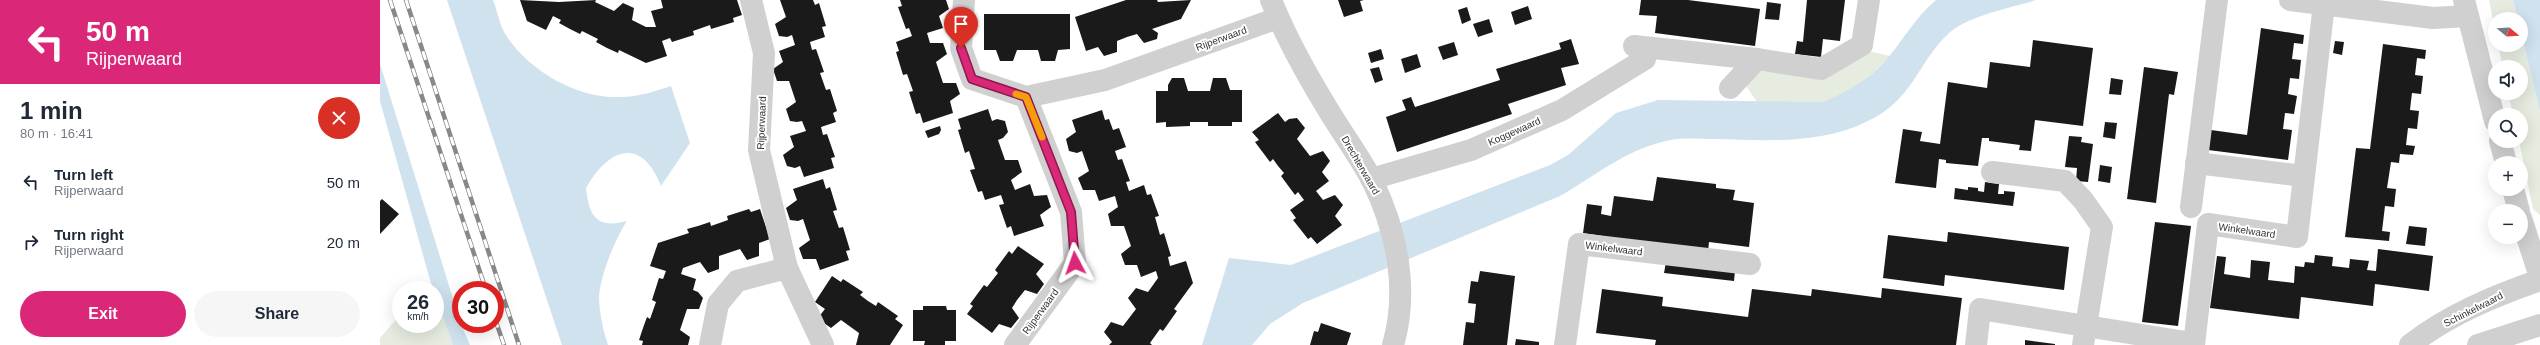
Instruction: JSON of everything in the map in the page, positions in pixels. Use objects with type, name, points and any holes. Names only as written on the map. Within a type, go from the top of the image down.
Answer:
[{"type":"street","name":"Rijperwaard","points":[[751,0],[764,53],[759,150],[787,268],[823,345]]},
{"type":"street","points":[[964,0],[961,48],[972,79],[1026,97]]},
{"type":"street","name":"Koggewaard","points":[[1371,179],[1478,147],[1562,110],[1640,52],[1757,59],[1821,69],[1862,45],[1869,0]]},
{"type":"street","points":[[2191,207],[2217,0]]},
{"type":"street","points":[[2290,0],[2433,18],[2466,8],[2492,108]]},
{"type":"street","name":"Winkelwaard","points":[[1976,345],[1980,309],[2084,336],[2193,344],[2208,224],[2297,237],[2324,4]]},
{"type":"street","name":"Rijperwaard","points":[[1015,345],[1075,263],[1071,212],[1026,97],[1105,80],[1275,9]]},
{"type":"street","name":"Drechterwaard","points":[[1275,9],[1331,114],[1371,179],[1388,220],[1399,268],[1401,308],[1393,345]]},
{"type":"street","points":[[1730,88],[1757,59]]},
{"type":"street","points":[[2196,163],[2304,176]]},
{"type":"street","points":[[1992,172],[2065,181],[2083,200],[2102,227],[2084,336]]},
{"type":"street","points":[[2528,240],[2540,279]]},
{"type":"street","name":"Winkelwaard","points":[[1565,345],[1579,244],[1750,264]]},
{"type":"street","points":[[710,345],[718,304],[737,281],[787,268]]},
{"type":"street","name":"Schinkelwaard","points":[[2410,345],[2424,334],[2492,297],[2540,279]]},
{"type":"street","points":[[2478,345],[2540,324]]},
{"type":"shaded area","points":[[2489,0],[2513,0],[2516,12],[2491,12]]},
{"type":"shaded area","points":[[1864,50],[1890,56],[1868,78],[1851,91],[1832,100],[1814,103],[1798,104],[1757,102],[1732,65],[1821,74]]},
{"type":"shaded area","points":[[2500,52],[2526,52],[2528,60],[2501,60]]},
{"type":"shaded area","points":[[2528,61],[2540,112],[2540,215],[2533,209],[2528,185],[2528,156],[2522,156],[2520,148],[2528,148],[2528,108],[2511,108],[2510,100],[2528,100]]},
{"type":"shaded area","points":[[444,319],[453,345],[380,345],[380,338],[392,324],[392,333],[444,333]]},
{"type":"water","points":[[447,0],[493,0],[504,32],[514,46],[540,70],[555,80],[571,87],[587,93],[604,96],[628,97],[653,92],[671,86],[690,143],[661,186],[653,170],[644,159],[634,154],[624,153],[614,157],[604,164],[586,188],[589,207],[596,218],[602,222],[608,223],[627,221],[608,259],[600,290],[599,299],[601,317],[608,345],[562,345]]},
{"type":"water","points":[[1936,0],[2036,0],[1979,17],[1957,27],[1938,45],[1905,92],[1895,103],[1882,113],[1866,122],[1848,129],[1811,138],[1792,140],[1684,139],[1651,145],[1611,164],[1560,196],[1303,303],[1270,324],[1252,345],[1202,345],[1229,258],[1291,265],[1550,165],[1568,155],[1616,113],[1658,100],[1823,102],[1852,88],[1877,70],[1917,19]]},
{"type":"water","points":[[2513,0],[2540,0],[2540,112],[2526,52],[2528,52],[2528,12],[2516,12]]},
{"type":"water","points":[[380,64],[452,295],[452,333],[465,333],[470,345],[453,345],[444,320],[444,281],[430,281],[380,101]]},
{"type":"building","points":[[520,0],[559,2],[596,0],[595,2],[614,11],[623,3],[634,8],[632,20],[646,27],[656,27],[651,11],[663,8],[661,0],[737,0],[742,15],[733,18],[734,22],[711,29],[710,25],[693,31],[694,35],[672,42],[670,38],[662,41],[667,56],[646,63],[619,50],[618,53],[607,48],[596,42],[598,39],[582,31],[580,34],[570,29],[559,23],[561,20],[553,16],[546,30],[527,21]]},
{"type":"building","points":[[780,0],[813,0],[815,5],[819,3],[826,26],[822,27],[825,37],[810,42],[812,50],[816,49],[824,72],[820,73],[826,90],[830,89],[837,111],[833,113],[836,122],[821,127],[823,135],[827,134],[835,157],[831,158],[834,168],[804,177],[800,166],[795,168],[787,166],[783,155],[794,147],[790,136],[806,131],[802,121],[790,121],[786,109],[796,102],[789,81],[777,81],[773,69],[783,62],[779,51],[795,45],[792,35],[787,37],[779,36],[775,24],[786,17]]},
{"type":"building","points":[[900,0],[946,0],[949,9],[939,16],[943,28],[927,33],[930,43],[943,43],[947,54],[936,62],[943,83],[956,83],[960,94],[950,101],[953,113],[923,123],[920,113],[916,114],[909,92],[913,91],[907,74],[903,75],[896,52],[899,51],[896,42],[912,36],[909,28],[906,29],[898,7],[902,6]]},
{"type":"building","points":[[1126,0],[1157,0],[1158,2],[1191,0],[1181,19],[1152,29],[1158,33],[1157,39],[1144,43],[1137,34],[1117,41],[1117,52],[1104,56],[1098,47],[1086,51],[1075,17]]},
{"type":"building","points":[[1338,0],[1364,0],[1360,1],[1363,11],[1344,17]]},
{"type":"building","points":[[1641,0],[1688,0],[1760,9],[1755,46],[1655,33],[1657,16],[1639,15]]},
{"type":"building","points":[[1807,0],[1845,0],[1840,41],[1823,39],[1821,57],[1795,54],[1797,41],[1803,42]]},
{"type":"building","points":[[1767,2],[1781,4],[1779,20],[1765,19]]},
{"type":"building","points":[[1528,6],[1532,19],[1515,25],[1511,12]]},
{"type":"building","points":[[1467,7],[1471,20],[1462,24],[1458,10]]},
{"type":"building","points":[[984,14],[1070,14],[1070,49],[1058,50],[1055,61],[1041,61],[1038,50],[1017,50],[1013,61],[1000,61],[996,50],[984,50]]},
{"type":"building","points":[[1489,19],[1493,32],[1478,37],[1473,24]]},
{"type":"building","points":[[2261,28],[2304,35],[2303,44],[2294,43],[2292,59],[2301,60],[2299,79],[2290,78],[2288,94],[2297,96],[2294,114],[2285,113],[2283,129],[2292,130],[2288,160],[2208,150],[2211,130],[2247,135]]},
{"type":"building","points":[[1571,39],[1579,64],[1561,68],[1566,85],[1508,104],[1512,114],[1397,152],[1386,117],[1406,110],[1402,100],[1411,97],[1415,107],[1500,80],[1496,69],[1561,49],[1559,43]]},
{"type":"building","points":[[2033,40],[2093,48],[2083,126],[2035,120],[2031,151],[2019,150],[2020,145],[1989,141],[1989,138],[1982,138],[1978,166],[1946,163],[1946,160],[1939,159],[1936,188],[1895,183],[1903,129],[1922,132],[1920,141],[1940,144],[1948,82],[1987,88],[1990,62],[2030,67]]},
{"type":"building","points":[[2335,41],[2344,42],[2342,55],[2333,53]]},
{"type":"building","points":[[1454,42],[1458,55],[1443,60],[1438,47]]},
{"type":"building","points":[[2383,44],[2426,50],[2425,59],[2417,58],[2415,75],[2423,76],[2421,94],[2412,93],[2411,101],[2410,110],[2419,111],[2417,129],[2408,128],[2406,145],[2415,146],[2413,155],[2400,154],[2399,163],[2391,162],[2387,188],[2396,189],[2394,207],[2385,206],[2382,231],[2390,232],[2389,241],[2345,237],[2356,148],[2370,149]]},
{"type":"building","points":[[1381,49],[1384,59],[1371,63],[1368,53]]},
{"type":"building","points":[[1417,54],[1421,67],[1405,73],[1401,59]]},
{"type":"building","points":[[1379,67],[1383,80],[1375,83],[1370,69]]},
{"type":"building","points":[[2144,67],[2178,72],[2174,95],[2169,94],[2156,203],[2127,199]]},
{"type":"building","points":[[1172,78],[1184,78],[1188,91],[1210,91],[1213,78],[1226,78],[1230,90],[1242,90],[1242,122],[1232,122],[1232,126],[1208,126],[1208,122],[1190,122],[1190,126],[1166,127],[1166,122],[1156,123],[1156,91],[1168,91],[1168,85]]},
{"type":"building","points":[[2111,78],[2123,80],[2121,95],[2109,94]]},
{"type":"building","points":[[988,109],[992,121],[997,119],[1005,121],[1008,132],[1003,138],[998,140],[1005,160],[1018,160],[1022,172],[1011,180],[1015,190],[1030,184],[1034,196],[1047,195],[1051,207],[1040,215],[1044,226],[1014,236],[1011,226],[1007,228],[999,205],[1004,204],[1001,195],[985,200],[982,191],[978,192],[970,170],[975,169],[969,151],[965,153],[958,130],[961,129],[958,119]]},
{"type":"building","points":[[1102,110],[1105,120],[1109,119],[1113,130],[1119,128],[1126,147],[1115,151],[1118,160],[1122,159],[1130,181],[1126,182],[1129,191],[1144,185],[1147,195],[1151,194],[1159,216],[1155,217],[1160,235],[1164,233],[1171,256],[1168,257],[1170,266],[1186,261],[1193,283],[1174,309],[1177,311],[1163,331],[1160,329],[1150,343],[1152,345],[1109,345],[1112,342],[1104,332],[1111,322],[1123,326],[1136,309],[1128,298],[1136,288],[1148,292],[1158,278],[1156,271],[1141,277],[1137,265],[1125,265],[1121,254],[1131,246],[1124,226],[1111,226],[1108,214],[1118,207],[1115,196],[1099,201],[1095,190],[1083,190],[1078,178],[1089,171],[1082,151],[1077,153],[1069,151],[1066,139],[1076,132],[1072,120]]},
{"type":"building","points":[[1278,113],[1285,122],[1289,119],[1297,118],[1305,128],[1297,139],[1310,156],[1323,151],[1330,161],[1322,172],[1329,181],[1316,191],[1323,200],[1335,195],[1343,205],[1335,216],[1342,225],[1317,244],[1311,237],[1308,239],[1293,220],[1296,218],[1290,210],[1304,200],[1298,192],[1295,195],[1281,176],[1284,173],[1273,159],[1270,162],[1255,142],[1259,140],[1252,132]]},
{"type":"building","points":[[2105,122],[2117,123],[2115,139],[2103,137]]},
{"type":"building","points":[[940,126],[941,130],[939,134],[928,138],[925,131]]},
{"type":"building","points":[[2069,136],[2082,137],[2081,142],[2093,144],[2088,182],[2076,181],[2077,168],[2065,167]]},
{"type":"building","points":[[2100,165],[2112,167],[2110,183],[2098,181]]},
{"type":"building","points":[[1657,177],[1716,184],[1716,188],[1735,190],[1733,200],[1754,203],[1749,247],[1709,242],[1708,252],[1583,233],[1587,204],[1602,206],[1601,214],[1611,216],[1614,196],[1653,201]]},
{"type":"building","points":[[823,179],[826,189],[830,187],[837,210],[833,211],[839,228],[843,227],[850,250],[846,251],[849,260],[820,270],[816,259],[803,259],[799,248],[810,240],[803,219],[798,221],[790,220],[786,208],[797,200],[793,189]]},
{"type":"building","points":[[1985,182],[1999,184],[1998,194],[2004,194],[2004,191],[2015,192],[2013,206],[1954,199],[1955,188],[1968,190],[1968,187],[1978,188],[1978,191],[1984,192]]},
{"type":"building","points":[[382,199],[399,214],[380,234],[380,201]]},
{"type":"building","points":[[749,209],[751,212],[760,209],[770,239],[759,243],[759,256],[747,260],[740,249],[719,256],[719,269],[708,273],[700,262],[683,268],[681,274],[696,279],[693,290],[698,292],[703,298],[699,309],[687,309],[680,330],[690,337],[688,345],[642,345],[643,341],[639,340],[647,317],[650,319],[656,302],[652,300],[659,278],[663,279],[666,271],[650,266],[658,243],[689,233],[687,229],[710,222],[711,226],[728,220],[727,216]]},
{"type":"building","points":[[2155,222],[2191,226],[2178,326],[2142,322]]},
{"type":"building","points":[[2409,226],[2427,228],[2425,246],[2406,244]]},
{"type":"building","points":[[1948,232],[2069,247],[2064,290],[1945,275],[1944,286],[1883,278],[1888,235],[1947,242]]},
{"type":"building","points":[[1018,246],[1044,264],[1036,274],[1044,284],[1037,294],[1025,290],[1017,300],[1012,308],[1019,318],[1011,328],[999,324],[992,333],[967,314],[973,306],[970,304],[984,285],[987,287],[998,273],[995,270],[1009,251],[1012,254]]},
{"type":"building","points":[[2378,249],[2433,256],[2429,291],[2375,284],[2373,306],[2301,297],[2299,319],[2210,308],[2217,256],[2226,257],[2224,274],[2250,278],[2251,260],[2270,262],[2268,280],[2294,283],[2295,266],[2304,267],[2305,262],[2314,263],[2315,255],[2333,257],[2332,266],[2349,268],[2350,259],[2369,261],[2367,270],[2376,271]]},
{"type":"building","points":[[1666,262],[1735,271],[1734,281],[1664,273]]},
{"type":"building","points":[[1480,271],[1515,276],[1507,345],[1463,345],[1466,322],[1474,323],[1476,304],[1468,303],[1471,281],[1478,282]]},
{"type":"building","points":[[832,276],[841,282],[843,279],[863,292],[860,295],[868,301],[876,306],[878,302],[898,316],[895,319],[903,325],[890,345],[856,345],[859,333],[841,320],[831,328],[821,321],[821,314],[825,309],[815,302]]},
{"type":"building","points":[[1882,288],[1962,298],[1956,345],[1655,345],[1656,340],[1596,333],[1602,289],[1663,297],[1662,306],[1748,317],[1752,289],[1811,296],[1812,289],[1881,298]]},
{"type":"building","points":[[923,306],[946,306],[947,310],[956,310],[956,341],[945,341],[945,345],[924,345],[925,341],[913,341],[913,310],[923,310]]},
{"type":"building","points":[[1321,323],[1351,333],[1347,345],[1310,345],[1314,331],[1318,332]]},
{"type":"building","points":[[1516,339],[1539,342],[1539,345],[1515,345]]},
{"type":"building","points":[[2025,340],[2055,344],[2055,345],[2025,345]]},
{"type":"railway","points":[[390,0],[483,281]]},
{"type":"railway","points":[[406,0],[519,345]]},
{"type":"railway","points":[[500,333],[504,345]]},
{"type":"slow traffic","points":[[1016,94],[1026,97],[1042,137]]},
{"type":"route","points":[[961,48],[972,79],[1026,97],[1071,212],[1075,263]]}]
